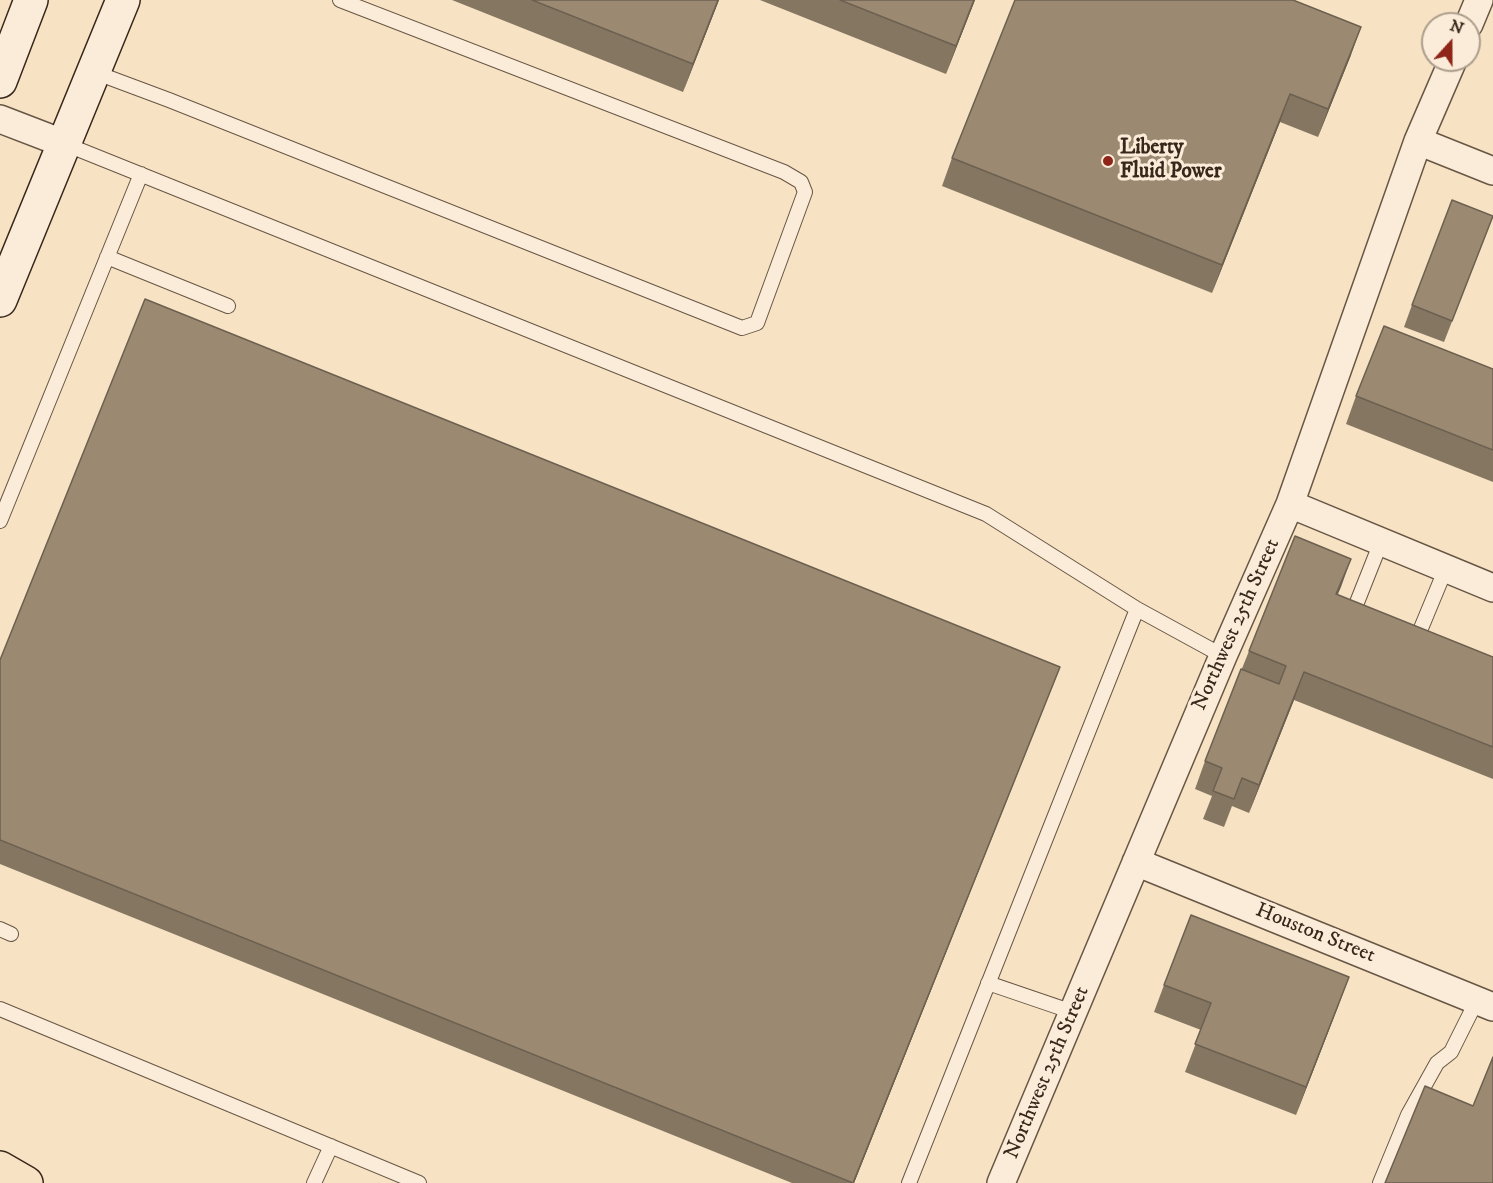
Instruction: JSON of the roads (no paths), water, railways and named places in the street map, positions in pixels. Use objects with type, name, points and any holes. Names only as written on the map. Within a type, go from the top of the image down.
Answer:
[{"type":"main road","points":[[0,81],[31,0]]},
{"type":"main road","points":[[0,300],[123,0]]},
{"type":"main road","points":[[0,1168],[26,1183]]},
{"type":"street","name":"Northwest 25th Street","points":[[1001,1183],[1223,656],[1290,504],[1418,141],[1448,72]]},
{"type":"street","points":[[0,119],[65,144]]},
{"type":"street","points":[[1418,141],[1493,171]]},
{"type":"street","points":[[1290,504],[1493,588]]},
{"type":"street","name":"Houston Street","points":[[1136,862],[1485,1004]]},
{"type":"lane","points":[[94,72],[742,328],[757,323],[805,192],[801,182],[784,172],[340,0]]},
{"type":"lane","points":[[65,144],[986,514],[1137,609],[1223,656]]},
{"type":"lane","points":[[0,521],[141,174]]},
{"type":"lane","points":[[107,257],[228,306]]},
{"type":"lane","points":[[1353,615],[1381,542]]},
{"type":"lane","points":[[1418,638],[1446,568]]},
{"type":"lane","points":[[909,1183],[1137,609]]},
{"type":"lane","points":[[988,983],[1073,1012]]},
{"type":"lane","points":[[1380,1183],[1408,1115],[1437,1064],[1451,1052],[1485,1004]]},
{"type":"lane","points":[[0,1009],[419,1183]]},
{"type":"lane","points":[[314,1183],[331,1146]]},
{"type":"place","name":"Liberty Fluid Power","points":[[1108,161]]}]
